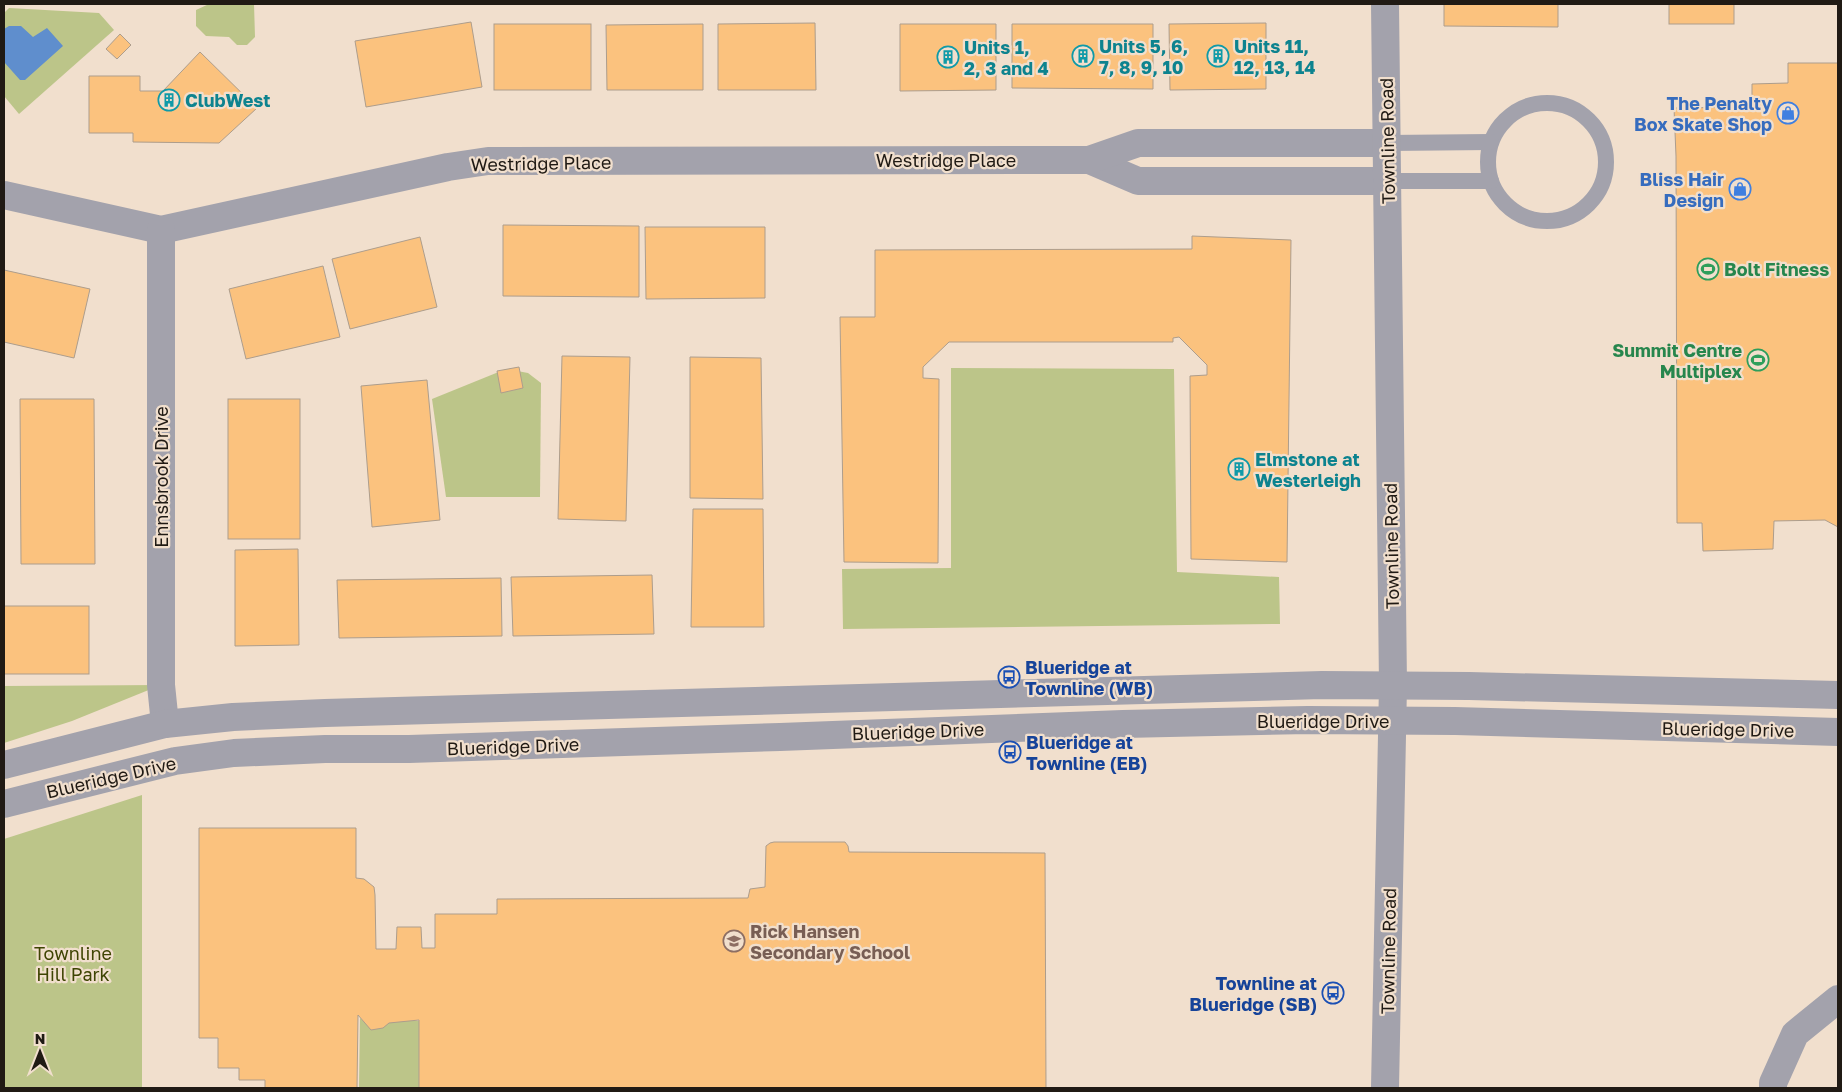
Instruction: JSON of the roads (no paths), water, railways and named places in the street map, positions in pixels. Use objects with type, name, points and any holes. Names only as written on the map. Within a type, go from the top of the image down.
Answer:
[{"type":"street","name":"Townline Road","points":[[1385,4],[1392,685],[1385,1088]]},
{"type":"street","name":"Westridge Place","points":[[4,196],[161,230],[448,167],[488,161],[1088,160],[1138,143],[1386,143]]},
{"type":"street","name":"Westridge Place","points":[[1088,160],[1138,180],[1387,181]]},
{"type":"street","name":"Ennsbrook Drive","points":[[161,230],[161,685],[165,724]]},
{"type":"street","name":"Blueridge Drive","points":[[4,765],[165,724],[233,717],[1322,685],[1838,696]]},
{"type":"street","name":"Blueridge Drive","points":[[4,804],[175,761],[234,753],[1123,724],[1392,720],[1838,732]]},
{"type":"street","points":[[1773,1088],[1773,1083],[1795,1034],[1838,1000]]},
{"type":"lane","points":[[1554,103],[1573,108],[1590,120],[1601,136],[1606,156],[1605,175],[1598,192],[1586,206],[1569,217],[1551,220],[1532,219],[1514,211],[1500,198],[1491,181],[1488,162],[1491,142],[1501,125],[1516,112],[1534,104],[1554,103]]},
{"type":"lane","points":[[1386,143],[1491,142]]},
{"type":"lane","points":[[1387,181],[1491,181]]},
{"type":"water","points":[[9,26],[21,26],[33,37],[47,28],[63,46],[25,80],[20,80],[4,62],[4,29]]},
{"type":"place","name":"Units 5, 6, 7, 8, 9, 10","points":[[1083,56]]},
{"type":"place","name":"Units 11, 12, 13, 14","points":[[1218,56]]},
{"type":"place","name":"Units 1, 2, 3 and 4","points":[[948,57]]},
{"type":"place","name":"ClubWest","points":[[169,100]]},
{"type":"place","name":"The Penalty Box Skate Shop","points":[[1788,113]]},
{"type":"place","name":"Bliss Hair Design","points":[[1740,189]]},
{"type":"place","name":"Bolt Fitness","points":[[1708,269]]},
{"type":"place","name":"Summit Centre Multiplex","points":[[1758,360]]},
{"type":"place","name":"Elmstone at Westerleigh","points":[[1239,469]]},
{"type":"place","name":"Blueridge at Townline (WB)","points":[[1009,677]]},
{"type":"place","name":"Blueridge at Townline (EB)","points":[[1010,752]]},
{"type":"place","name":"Rick Hansen Secondary School","points":[[734,941]]},
{"type":"place","name":"Townline at Blueridge (SB)","points":[[1333,993]]},
{"type":"park label","name":"Townline Hill Park","points":[[73,963]]}]
